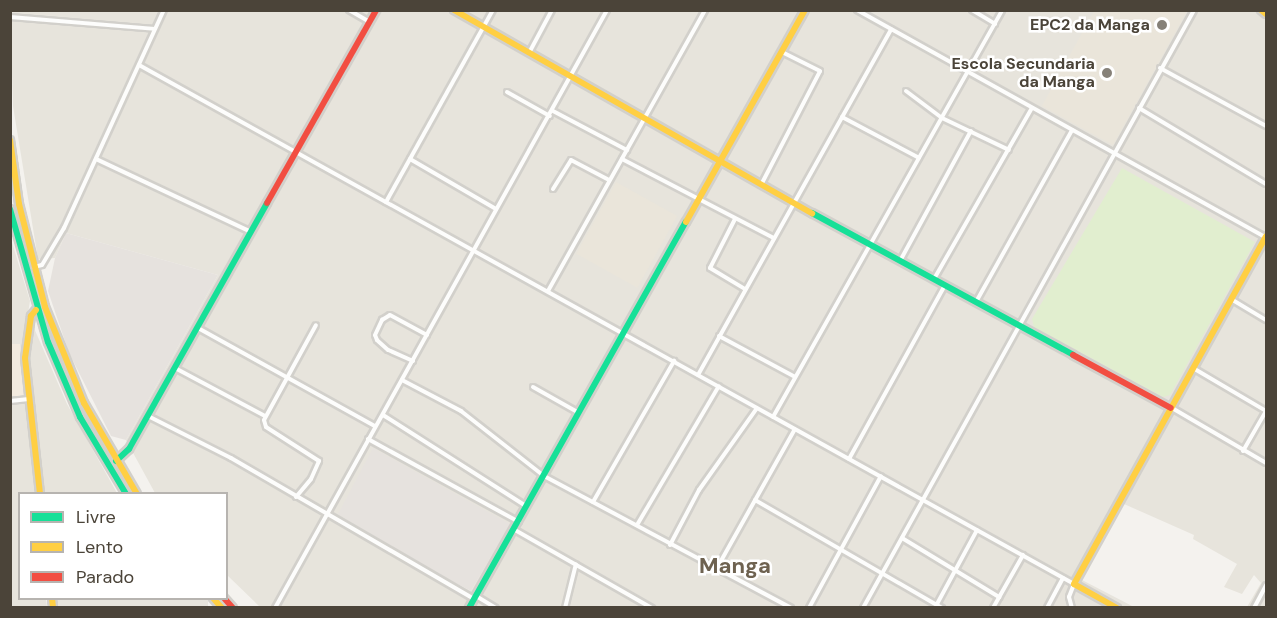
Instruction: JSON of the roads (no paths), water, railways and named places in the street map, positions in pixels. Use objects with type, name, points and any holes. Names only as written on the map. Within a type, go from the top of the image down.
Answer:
[{"type":"main road","points":[[115,461],[129,449],[376,10]]},
{"type":"main road","points":[[454,10],[761,185],[1171,408]]},
{"type":"main road","points":[[469,608],[805,10]]},
{"type":"main road","points":[[1261,10],[1266,14]]},
{"type":"main road","points":[[10,140],[19,204],[34,267],[58,342],[115,461],[136,492]]},
{"type":"main road","points":[[10,209],[36,310],[81,417],[125,492]]},
{"type":"main road","points":[[1117,608],[1074,584],[1266,238]]},
{"type":"main road","points":[[36,310],[25,342],[40,492]]},
{"type":"street","points":[[34,267],[42,265],[64,228],[164,10]]},
{"type":"street","points":[[349,10],[370,22]]},
{"type":"street","points":[[386,202],[493,10]]},
{"type":"street","points":[[529,53],[552,10]]},
{"type":"street","points":[[275,608],[496,209],[553,111],[607,10]]},
{"type":"street","points":[[548,291],[705,10]]},
{"type":"street","points":[[857,10],[1266,238]]},
{"type":"street","points":[[972,10],[995,24]]},
{"type":"street","points":[[773,417],[1002,10]]},
{"type":"street","points":[[864,608],[1112,152],[1194,10]]},
{"type":"street","points":[[10,17],[155,29]]},
{"type":"street","points":[[698,375],[891,29]]},
{"type":"street","points":[[761,185],[820,71],[782,52]]},
{"type":"street","points":[[139,65],[1064,578],[1074,584],[1069,597],[1072,608]]},
{"type":"street","points":[[1160,68],[1266,126]]},
{"type":"street","points":[[906,91],[942,118],[1009,150]]},
{"type":"street","points":[[507,92],[550,116]]},
{"type":"street","points":[[934,279],[1032,108]]},
{"type":"street","points":[[1139,108],[1266,184]]},
{"type":"street","points":[[553,111],[627,150]]},
{"type":"street","points":[[842,117],[919,158]]},
{"type":"street","points":[[975,302],[1072,130]]},
{"type":"street","points":[[900,261],[971,131]]},
{"type":"street","points":[[96,159],[251,232]]},
{"type":"street","points":[[410,159],[496,209]]},
{"type":"street","points":[[622,159],[774,238]]},
{"type":"street","points":[[553,189],[572,160],[609,180]]},
{"type":"street","points":[[735,219],[710,268],[746,289]]},
{"type":"street","points":[[849,459],[945,285]]},
{"type":"street","points":[[1231,299],[1266,320]]},
{"type":"street","points":[[412,361],[388,350],[376,340],[375,335],[382,320],[390,315],[427,335]]},
{"type":"street","points":[[296,497],[311,479],[319,461],[266,428],[265,416],[316,326]]},
{"type":"street","points":[[198,328],[375,426]]},
{"type":"street","points":[[719,336],[795,377]]},
{"type":"street","points":[[593,502],[674,362]]},
{"type":"street","points":[[175,368],[265,416]]},
{"type":"street","points":[[1193,369],[1266,411],[1243,451]]},
{"type":"street","points":[[402,380],[461,411],[544,476],[791,608]]},
{"type":"street","points":[[638,525],[719,386]]},
{"type":"street","points":[[533,387],[579,414]]},
{"type":"street","points":[[10,401],[29,399]]},
{"type":"street","points":[[670,545],[699,490],[757,408]]},
{"type":"street","points":[[1171,408],[1266,464]]},
{"type":"street","points":[[383,415],[527,507]]},
{"type":"street","points":[[148,416],[231,458],[326,514],[496,608]]},
{"type":"street","points":[[717,568],[795,429]]},
{"type":"street","points":[[368,439],[519,522]]},
{"type":"street","points":[[809,608],[881,476]]},
{"type":"street","points":[[755,500],[942,608]]},
{"type":"street","points":[[514,530],[652,608]]},
{"type":"street","points":[[937,604],[957,571],[977,530]]},
{"type":"street","points":[[902,538],[999,597]]},
{"type":"street","points":[[993,608],[1023,555]]},
{"type":"street","points":[[565,608],[576,564]]},
{"type":"street","points":[[1047,608],[1064,578]]},
{"type":"street","points":[[1254,608],[1266,585]]},
{"type":"place","name":"EPC2 da Manga","points":[[1162,25]]},
{"type":"place","name":"Escola Secundaria da Manga","points":[[1107,73]]},
{"type":"district","name":"Manga","points":[[735,566]]}]
